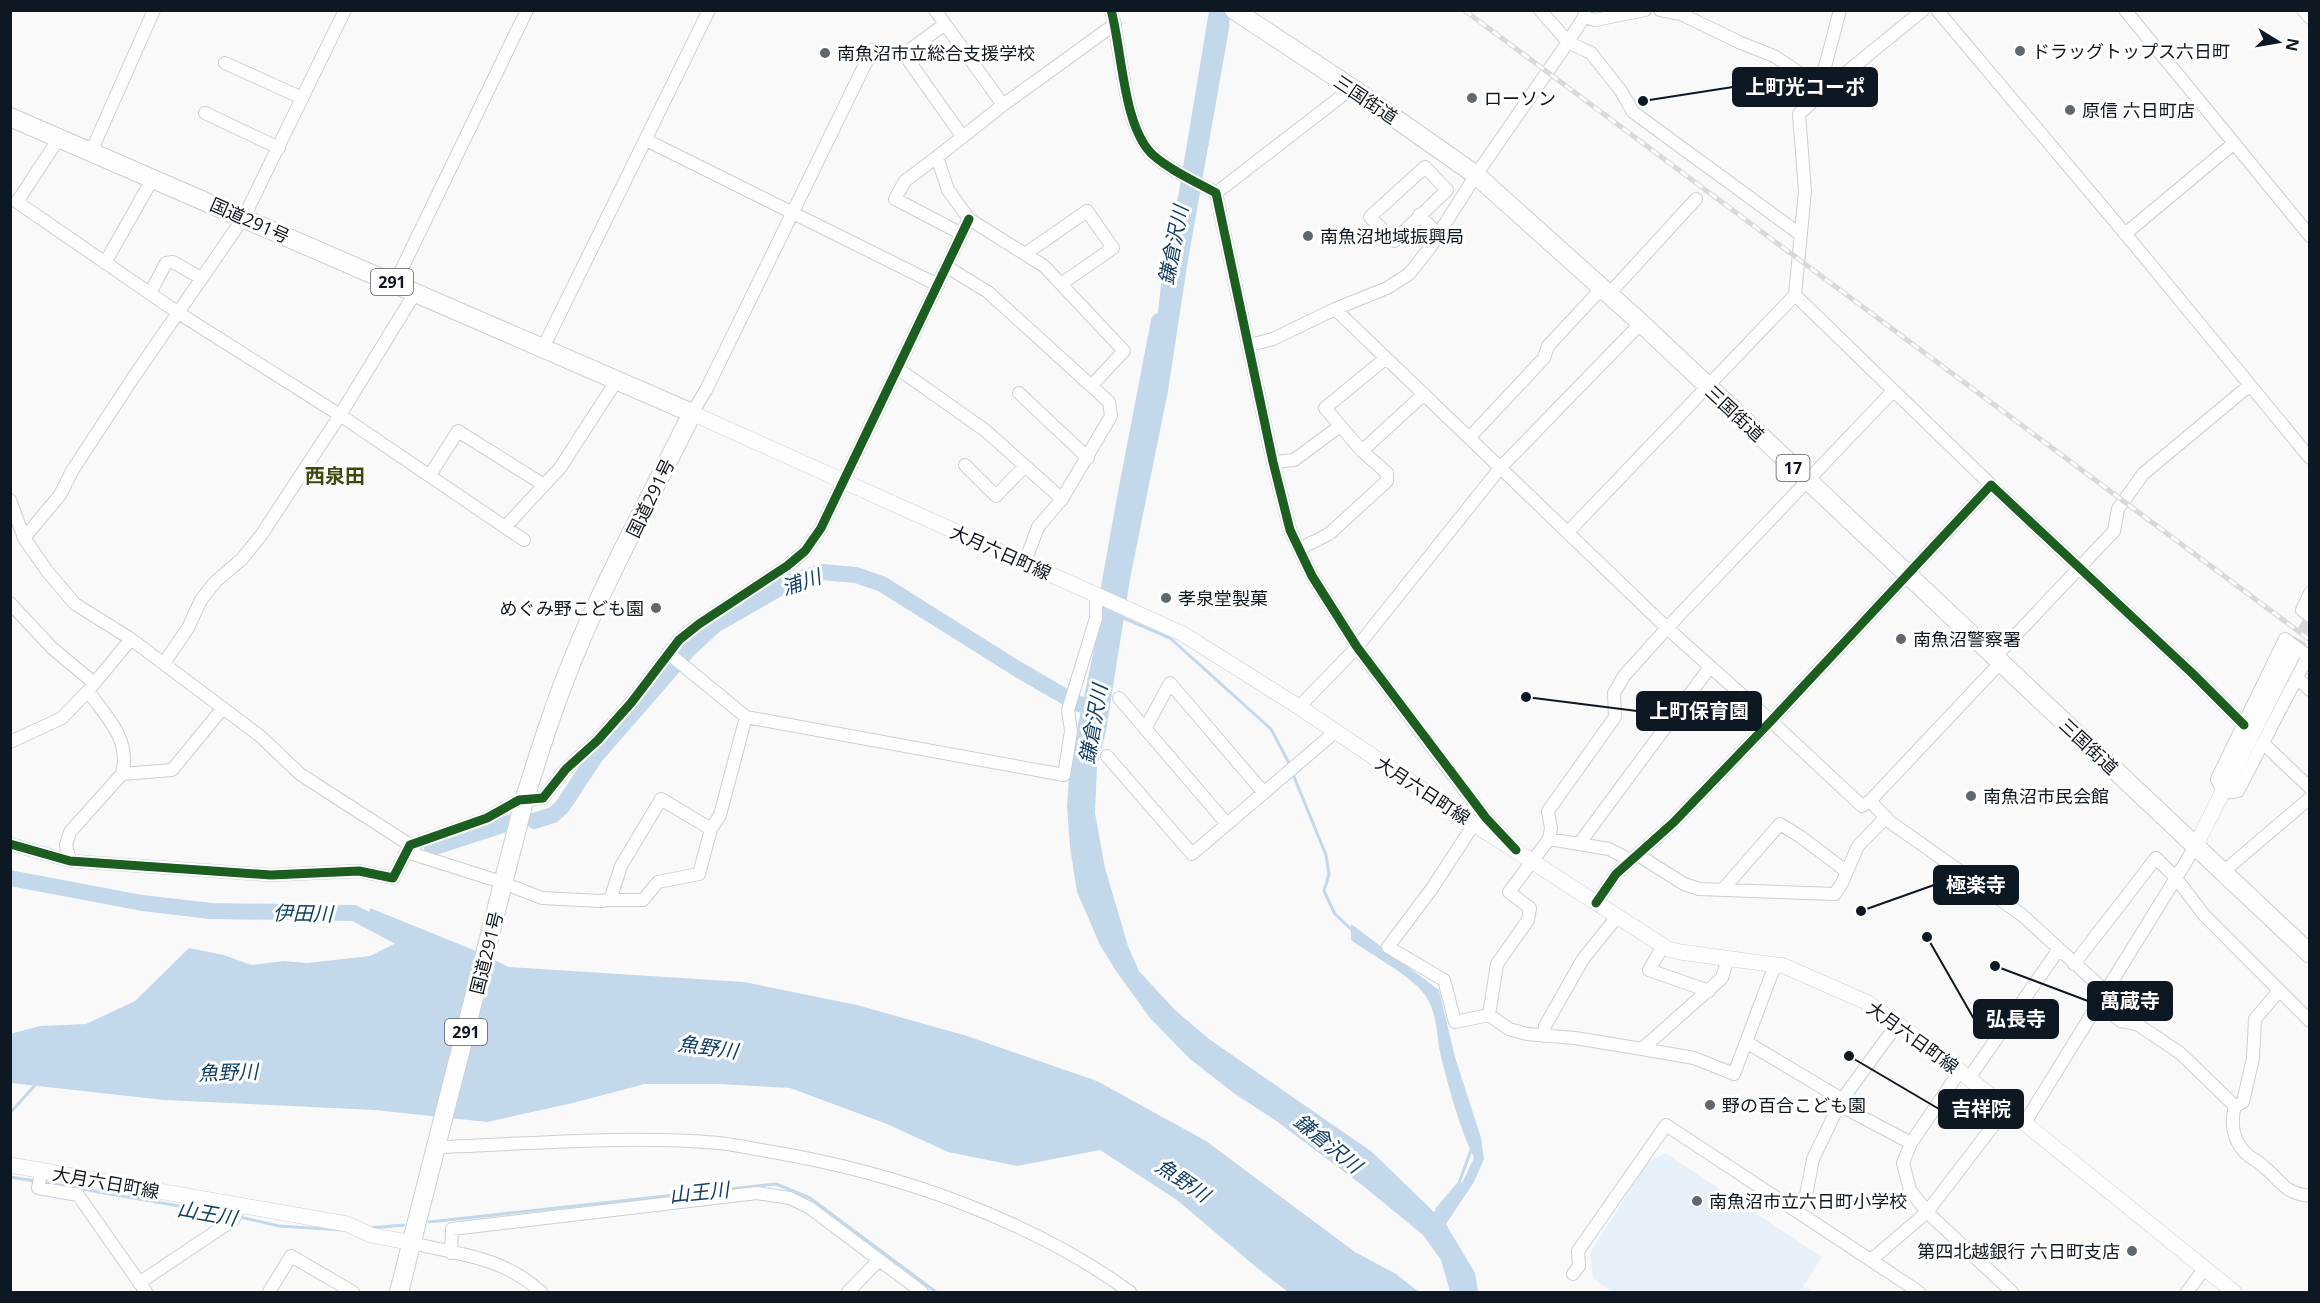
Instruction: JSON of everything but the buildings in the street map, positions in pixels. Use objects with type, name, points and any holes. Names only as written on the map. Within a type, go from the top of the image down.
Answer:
[{"type":"highway","name":"三国街道","points":[[1240,15],[1352,88],[1476,175],[1641,323],[2310,954]]},
{"type":"highway","name":"国道291号","points":[[10,117],[692,413],[573,658],[540,748],[524,801],[399,1293]]},
{"type":"main road","name":"大月六日町線","points":[[692,413],[1183,634],[1299,707],[1663,946],[1680,952],[1775,965],[1800,972],[1866,1002],[1898,1023],[1964,1074],[2234,1293]]},
{"type":"main road","points":[[2195,847],[2294,653]]},
{"type":"main road","name":"大月六日町線","points":[[10,1165],[347,1224],[371,1235],[412,1244]]},
{"type":"street","points":[[91,152],[154,10]]},
{"type":"street","points":[[19,533],[60,495],[72,471],[177,312],[244,217],[345,10]]},
{"type":"street","points":[[395,284],[527,10]]},
{"type":"street","points":[[543,348],[709,10]]},
{"type":"street","points":[[935,10],[1003,105]]},
{"type":"street","points":[[1111,10],[1127,97],[1138,134],[1152,154],[1216,193],[1273,462],[1290,530],[1312,576],[1357,647],[1480,810],[1516,850]]},
{"type":"street","points":[[1540,10],[1568,42],[1591,53],[1621,91],[1633,112],[1801,235]]},
{"type":"street","points":[[1250,345],[1273,339],[1335,309],[1387,288],[1409,274],[1585,14],[1595,20],[1645,10]]},
{"type":"street","points":[[1660,10],[1681,14],[1741,44],[1774,56],[1822,88]]},
{"type":"street","points":[[1822,88],[1840,10]]},
{"type":"street","points":[[1568,532],[1795,295],[1805,191],[1799,114],[1822,88],[1923,10]]},
{"type":"street","points":[[1937,10],[2310,459]]},
{"type":"street","points":[[2125,10],[2310,236]]},
{"type":"street","points":[[2303,10],[2310,18]]},
{"type":"street","points":[[945,24],[904,54],[962,136]]},
{"type":"street","points":[[962,234],[895,198],[904,181],[1003,105],[1115,24]]},
{"type":"street","points":[[692,413],[706,390],[872,50]]},
{"type":"street","points":[[225,63],[302,98]]},
{"type":"street","points":[[1216,193],[1352,88]]},
{"type":"street","points":[[205,113],[279,148]]},
{"type":"street","points":[[59,138],[16,202],[177,312],[340,415],[524,540]]},
{"type":"street","points":[[645,140],[938,285]]},
{"type":"street","points":[[2125,234],[2233,144]]},
{"type":"street","points":[[937,157],[948,190],[969,219],[1044,266],[1124,351],[1090,386]]},
{"type":"street","points":[[1425,167],[1447,190],[1419,215],[1394,241],[1370,217],[1425,167]]},
{"type":"street","points":[[105,263],[153,178]]},
{"type":"street","points":[[1470,437],[1544,358],[1548,346],[1696,200]]},
{"type":"street","points":[[1025,254],[1087,211],[1113,248],[1061,285]]},
{"type":"street","points":[[1419,215],[1438,234]]},
{"type":"street","points":[[10,844],[69,861],[271,875],[360,871],[393,878],[409,849],[487,818],[519,800],[543,798],[566,769],[597,741],[631,702],[679,640],[699,624],[787,566],[805,551],[821,528],[969,219]]},
{"type":"street","points":[[150,293],[166,262],[173,262],[201,278]]},
{"type":"street","points":[[947,267],[988,292],[1109,402],[1111,416],[1062,499],[1038,527],[1025,562]]},
{"type":"street","points":[[164,663],[188,628],[201,600],[215,582],[242,559],[262,534],[340,415],[415,293]]},
{"type":"street","points":[[1795,295],[2244,725]]},
{"type":"street","points":[[1335,309],[1667,628],[1862,806],[1870,801],[2114,531],[2118,509],[2143,474],[2250,386]]},
{"type":"street","points":[[1299,707],[1357,647],[1501,467],[1641,323]]},
{"type":"street","points":[[1299,549],[1329,534],[1387,480],[1387,473],[1362,451],[1325,408],[1386,358]]},
{"type":"street","points":[[897,368],[986,431],[1062,499]]},
{"type":"street","points":[[506,526],[560,468],[617,380]]},
{"type":"street","points":[[1489,1015],[1497,964],[1528,920],[1530,908],[1509,892],[1549,839],[1551,828],[1548,812],[1615,717],[1614,693],[1624,675],[1893,391]]},
{"type":"street","points":[[1019,393],[1088,458]]},
{"type":"street","points":[[1362,451],[1425,394]]},
{"type":"street","points":[[1273,462],[1294,460],[1341,426]]},
{"type":"street","points":[[430,475],[458,431],[544,485]]},
{"type":"street","points":[[965,465],[996,496],[1024,467]]},
{"type":"street","points":[[1596,903],[1616,874],[1674,822],[1991,485]]},
{"type":"street","points":[[10,500],[19,533],[75,604],[164,663],[260,736],[300,774],[409,849],[495,880]]},
{"type":"street","points":[[2310,593],[2302,610],[2310,616]]},
{"type":"street","points":[[668,653],[746,717],[1064,774],[1071,731],[1068,710],[1096,618],[1096,594]]},
{"type":"street","points":[[10,603],[91,687],[123,743],[126,760],[122,774],[70,832],[66,845],[69,861]]},
{"type":"street","points":[[10,742],[62,718],[131,639]]},
{"type":"street","points":[[2285,639],[2308,656],[2297,678],[2238,792],[2223,793],[2217,779],[2285,639]]},
{"type":"street","points":[[1579,844],[1710,667]]},
{"type":"street","points":[[2297,678],[2310,690]]},
{"type":"street","points":[[1145,729],[1170,683],[1264,793]]},
{"type":"street","points":[[1119,698],[1227,824]]},
{"type":"street","points":[[122,774],[172,770],[223,708]]},
{"type":"street","points":[[511,886],[542,898],[600,901],[643,900],[658,882],[699,874],[711,829],[720,815],[746,717]]},
{"type":"street","points":[[1107,756],[1192,854],[1335,732]]},
{"type":"street","points":[[2264,744],[2310,788]]},
{"type":"street","points":[[2223,872],[2310,798]]},
{"type":"street","points":[[610,900],[621,866],[661,799],[711,829]]},
{"type":"street","points":[[1870,801],[1886,817],[2022,915],[2103,994],[2112,1014],[2121,1021],[2137,1024],[2180,1053],[2235,1106]]},
{"type":"street","points":[[1549,839],[1609,849],[1634,857],[1698,889],[1835,894],[1858,846],[1886,817]]},
{"type":"street","points":[[1474,824],[1433,887],[1388,947],[1444,980],[1455,1022],[1489,1015],[1509,1029],[1527,1034],[1575,1038],[1694,1058],[1734,1074],[1775,965]]},
{"type":"street","points":[[1726,890],[1725,886],[1780,824],[1846,871]]},
{"type":"street","points":[[2024,1124],[2195,847]]},
{"type":"street","points":[[2074,964],[2156,858],[2176,878],[2204,915],[2310,1021]]},
{"type":"street","points":[[1544,1036],[1545,1026],[1583,959],[1617,917]]},
{"type":"street","points":[[1663,946],[1649,970],[1709,992]]},
{"type":"street","points":[[2012,1293],[1927,1212],[1910,1190],[1903,1163],[1911,1143],[2059,949]]},
{"type":"street","points":[[1642,1049],[1709,992],[1722,978],[1728,958]]},
{"type":"street","points":[[2235,1106],[2243,1102],[2245,1096],[2253,1058],[2255,1019],[2279,991]]},
{"type":"street","points":[[1796,1211],[1806,1195],[1813,1159],[1840,1101],[1898,1023]]},
{"type":"street","points":[[1746,1042],[1840,1098],[1841,1106],[1911,1143]]},
{"type":"street","points":[[2235,1106],[2232,1129],[2247,1155],[2263,1165],[2286,1188],[2296,1194],[2310,1196]]},
{"type":"street","points":[[1871,1260],[1927,1212],[2006,1109]]},
{"type":"street","points":[[1573,1274],[1579,1266],[1578,1251],[1666,1125],[1919,1293]]},
{"type":"street","points":[[438,1144],[668,1141],[721,1143],[814,1159],[883,1176],[985,1213],[1046,1242],[1130,1293]]},
{"type":"street","points":[[42,1170],[38,1188],[78,1195],[142,1288],[233,1220],[240,1207]]},
{"type":"street","points":[[451,1252],[452,1229],[757,1193],[790,1198],[810,1208],[922,1293]]},
{"type":"street","points":[[412,1244],[505,1266],[525,1278],[541,1293]]},
{"type":"street","points":[[269,1293],[291,1256],[353,1293]]},
{"type":"street","points":[[848,1293],[879,1260]]},
{"type":"street","points":[[2187,1293],[2204,1269]]},
{"type":"shaded area","name":"南魚沼市立六日町小学校","points":[[1665,1153],[1822,1257],[1803,1286],[1813,1292],[1612,1292],[1593,1278],[1590,1253],[1647,1163]]},
{"type":"water","points":[[1209,11],[1230,11],[1229,29],[1187,266],[1168,391],[1130,579],[1106,731],[1097,766],[1095,813],[1105,868],[1128,946],[1139,971],[1175,1010],[1209,1039],[1372,1152],[1434,1212],[1463,1181],[1474,1158],[1451,1096],[1432,1009],[1425,995],[1411,980],[1351,940],[1351,924],[1439,990],[1455,1057],[1481,1138],[1484,1159],[1474,1182],[1446,1224],[1475,1273],[1478,1292],[1450,1292],[1441,1260],[1423,1235],[1362,1185],[1190,1059],[1150,1018],[1116,971],[1100,945],[1077,892],[1067,806],[1070,763],[1098,630],[1116,578],[1150,388],[1163,265],[1179,192]]},
{"type":"water","name":"魚野川","points":[[370,908],[509,967],[744,982],[857,1005],[967,1036],[1097,1081],[1206,1141],[1355,1252],[1396,1274],[1419,1292],[1288,1292],[1177,1200],[1100,1150],[1017,1166],[948,1152],[887,1124],[790,1088],[718,1084],[645,1084],[487,1122],[375,1110],[164,1100],[11,1083],[10,1034],[40,1026],[86,1024],[135,1001],[189,948],[224,955],[251,965],[283,961],[307,963],[370,956],[410,936],[369,914]]},
{"type":"waterway","name":"鎌倉沢川","points":[[1105,632],[1105,610],[1159,321]]},
{"type":"waterway","name":"浦川","points":[[534,821],[553,815],[562,807],[595,757],[689,649],[715,625],[792,581],[822,572],[856,575],[882,584],[1019,670],[1076,703],[1096,709]]},
{"type":"waterway","points":[[1121,617],[1170,638],[1271,729],[1290,765]]},
{"type":"waterway","points":[[1292,772],[1326,855],[1329,874],[1324,891],[1335,914],[1353,931]]},
{"type":"waterway","name":"浦川","points":[[432,848],[509,823]]},
{"type":"waterway","name":"伊田川","points":[[10,878],[142,903],[211,911],[354,913],[422,949]]},
{"type":"waterway","points":[[10,1113],[37,1083]]},
{"type":"waterway","points":[[1437,1209],[1459,1183],[1471,1150]]},
{"type":"waterway","name":"山王川","points":[[10,1177],[35,1181]]},
{"type":"waterway","name":"山王川","points":[[42,1182],[230,1215]]},
{"type":"waterway","name":"山王川","points":[[429,1222],[776,1184],[810,1198],[936,1292]]},
{"type":"waterway","name":"山王川","points":[[240,1217],[279,1226],[343,1230]]},
{"type":"waterway","name":"山王川","points":[[370,1228],[404,1225]]},
{"type":"tunnel","points":[[2293,653],[2310,622]]},
{"type":"railway","points":[[1464,10],[2310,640]]},
{"type":"cycle path","points":[[1111,10],[1129,108],[1143,143],[1167,166],[1216,193],[1273,462],[1290,530],[1312,576],[1357,647],[1486,818],[1516,850]]},
{"type":"cycle path","points":[[10,844],[70,861],[271,875],[359,871],[393,878],[410,845],[487,818],[519,800],[543,798],[566,769],[597,741],[631,703],[679,640],[699,624],[787,566],[805,551],[821,528],[969,219]]},
{"type":"cycle path","points":[[1596,903],[1616,874],[1674,822],[1991,485],[2193,674],[2244,725]]},
{"type":"place","name":"ドラッグトップス六日町","points":[[2020,51]]},
{"type":"place","name":"南魚沼市立総合支援学校","points":[[825,53]]},
{"type":"place","name":"ローソン","points":[[1472,98]]},
{"type":"place","name":"上町光コーポ","points":[[1643,101]]},
{"type":"place","name":"原信 六日町店","points":[[2070,110]]},
{"type":"place","name":"南魚沼地域振興局","points":[[1308,236]]},
{"type":"place","name":"孝泉堂製菓","points":[[1166,598]]},
{"type":"place","name":"めぐみ野こども園","points":[[656,608]]},
{"type":"place","name":"南魚沼警察署","points":[[1901,639]]},
{"type":"place","name":"上町保育園","points":[[1526,697]]},
{"type":"place","name":"南魚沼市民会館","points":[[1971,796]]},
{"type":"place","name":"極楽寺","points":[[1861,911]]},
{"type":"place","name":"弘長寺","points":[[1927,937]]},
{"type":"place","name":"萬蔵寺","points":[[1995,966]]},
{"type":"place","name":"吉祥院","points":[[1849,1056]]},
{"type":"place","name":"野の百合こども園","points":[[1710,1105]]},
{"type":"place","name":"南魚沼市立六日町小学校","points":[[1697,1201]]},
{"type":"place","name":"第四北越銀行 六日町支店","points":[[2132,1251]]},
{"type":"district","name":"西泉田","points":[[335,475]]}]
